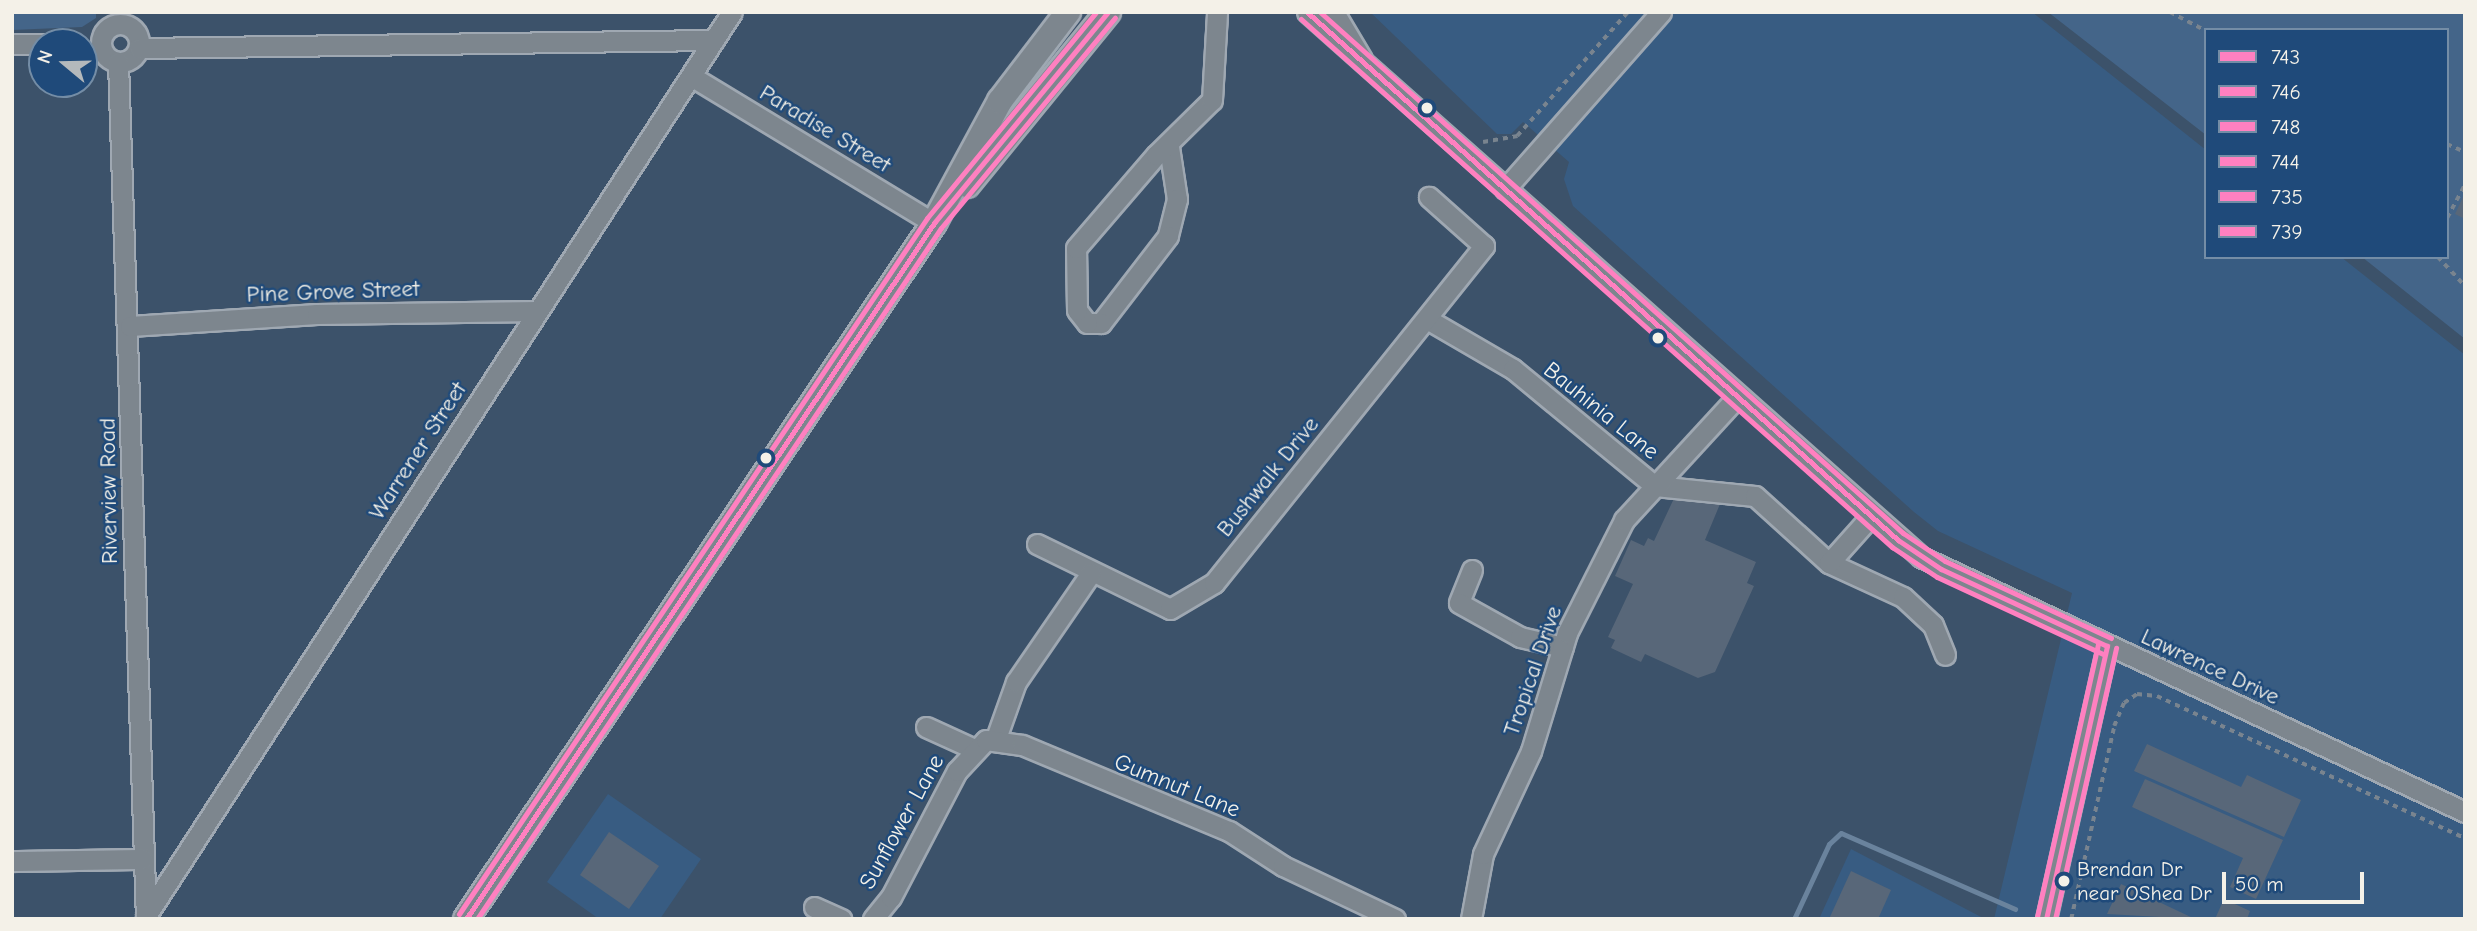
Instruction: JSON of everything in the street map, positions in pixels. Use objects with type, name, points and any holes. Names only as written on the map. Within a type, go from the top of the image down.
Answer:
[{"type":"main road","points":[[466,919],[934,223],[1000,101],[1068,12]]},
{"type":"main road","points":[[934,223],[1108,12]]},
{"type":"street","name":"Warrener Street","points":[[146,917],[732,12]]},
{"type":"street","points":[[1169,147],[1177,199],[1168,236],[1101,323],[1087,323],[1077,310],[1076,248],[1216,92],[1217,12]]},
{"type":"street","name":"Lawrence Drive","points":[[1307,12],[1367,69],[1871,516],[1941,569],[2465,812]]},
{"type":"street","name":"Lawrence Drive","points":[[1334,12],[1367,69]]},
{"type":"street","points":[[1505,189],[1661,12]]},
{"type":"street","points":[[98,39],[117,19],[134,30],[139,48]]},
{"type":"street","points":[[98,48],[118,62],[139,48],[714,40]]},
{"type":"street","name":"Riverview Road","points":[[118,62],[130,326],[146,917]]},
{"type":"street","name":"Paradise Street","points":[[691,76],[934,223]]},
{"type":"street","name":"Bushwalk Drive","points":[[1037,544],[1170,610],[1214,583],[1484,246],[1429,197]]},
{"type":"street","name":"Pine Grove Street","points":[[130,326],[317,314],[538,311]]},
{"type":"street","name":"Bauhinia Lane","points":[[1427,318],[1513,369],[1655,486],[1755,496],[1829,563],[1903,597],[1933,625],[1945,655]]},
{"type":"street","name":"Tropical Drive","points":[[1471,919],[1483,854],[1531,751],[1563,647],[1624,520],[1737,397]]},
{"type":"street","points":[[1829,563],[1871,516]]},
{"type":"street","points":[[1472,570],[1459,603],[1520,637],[1563,647]]},
{"type":"street","points":[[995,741],[1016,682],[1091,573]]},
{"type":"street","points":[[2046,919],[2107,646]]},
{"type":"street","points":[[926,727],[972,748]]},
{"type":"street","name":"Gumnut Lane","points":[[972,748],[995,741],[1022,745],[1229,831],[1283,866],[1395,919]]},
{"type":"street","name":"Sunflower Lane","points":[[873,919],[891,897],[972,748]]},
{"type":"street","points":[[12,861],[143,859]]},
{"type":"street","points":[[814,907],[841,919]]},
{"type":"path","points":[[1469,158],[1487,137],[1517,136],[1628,12]]},
{"type":"path","points":[[2170,12],[2204,30]]},
{"type":"path","points":[[2449,145],[2465,152]]},
{"type":"path","points":[[2449,214],[2465,184]]},
{"type":"path","points":[[2440,259],[2465,286]]},
{"type":"path","points":[[2071,919],[2114,726],[2124,703],[2137,694],[2157,696],[2465,838]]},
{"type":"shaded area","points":[[12,12],[96,12],[96,18],[82,27],[12,30]]},
{"type":"shaded area","points":[[1370,12],[2032,12],[2204,148],[2204,259],[2344,259],[2465,355],[2465,919],[1994,919],[2072,593],[1938,531],[1914,512],[1573,206],[1564,179],[1569,162],[1523,122],[1511,134],[1497,134]]},
{"type":"shaded area","points":[[2048,12],[2465,12],[2465,339],[2365,259],[2449,259],[2449,28],[2204,28],[2204,133]]},
{"type":"shaded area","points":[[608,794],[701,859],[660,919],[599,919],[547,882]]},
{"type":"shaded area","points":[[1851,849],[1985,919],[1819,919]]},
{"type":"building","points":[[2465,193],[2465,219],[2455,214]]},
{"type":"building","points":[[1686,490],[1720,504],[1705,540],[1756,562],[1747,583],[1754,586],[1715,672],[1698,678],[1645,654],[1641,662],[1611,648],[1615,640],[1608,637],[1633,584],[1615,576],[1631,540],[1644,546],[1648,538],[1654,541],[1677,492]]},
{"type":"building","points":[[2147,744],[2241,787],[2247,775],[2301,800],[2284,837],[2134,771]]},
{"type":"building","points":[[2145,779],[2283,840],[2256,899],[2230,887],[2243,858],[2132,807]]},
{"type":"building","points":[[609,832],[659,866],[629,909],[580,875]]},
{"type":"building","points":[[1851,871],[1891,890],[1878,919],[1829,919]]},
{"type":"building","points":[[2121,884],[2195,919],[2107,914]]},
{"type":"building","points":[[2224,899],[2250,911],[2247,919],[2215,919]]},
{"type":"waterway","points":[[1794,919],[1829,844],[1841,833],[2015,909]]},
{"type":"transit line","name":"739","points":[[459,914],[927,218],[1096,12]]},
{"type":"transit line","name":"744","points":[[466,919],[934,223],[1108,12]]},
{"type":"transit line","name":"743","points":[[1307,12],[1898,540],[1941,569],[2107,646]]},
{"type":"transit line","name":"748","points":[[1320,12],[1903,533],[1945,561],[2111,638]]},
{"type":"transit line","name":"735","points":[[477,919],[941,228],[1115,18]]},
{"type":"transit line","name":"746","points":[[1301,19],[1892,547],[1937,577],[2103,654]]},
{"type":"transit line","name":"748","points":[[2037,917],[2098,644]]},
{"type":"transit line","name":"743","points":[[2046,919],[2107,646]]},
{"type":"transit line","name":"746","points":[[2055,919],[2116,648]]},
{"type":"place","name":"Brendan Dr near OShea Dr","points":[[2064,881]]}]
